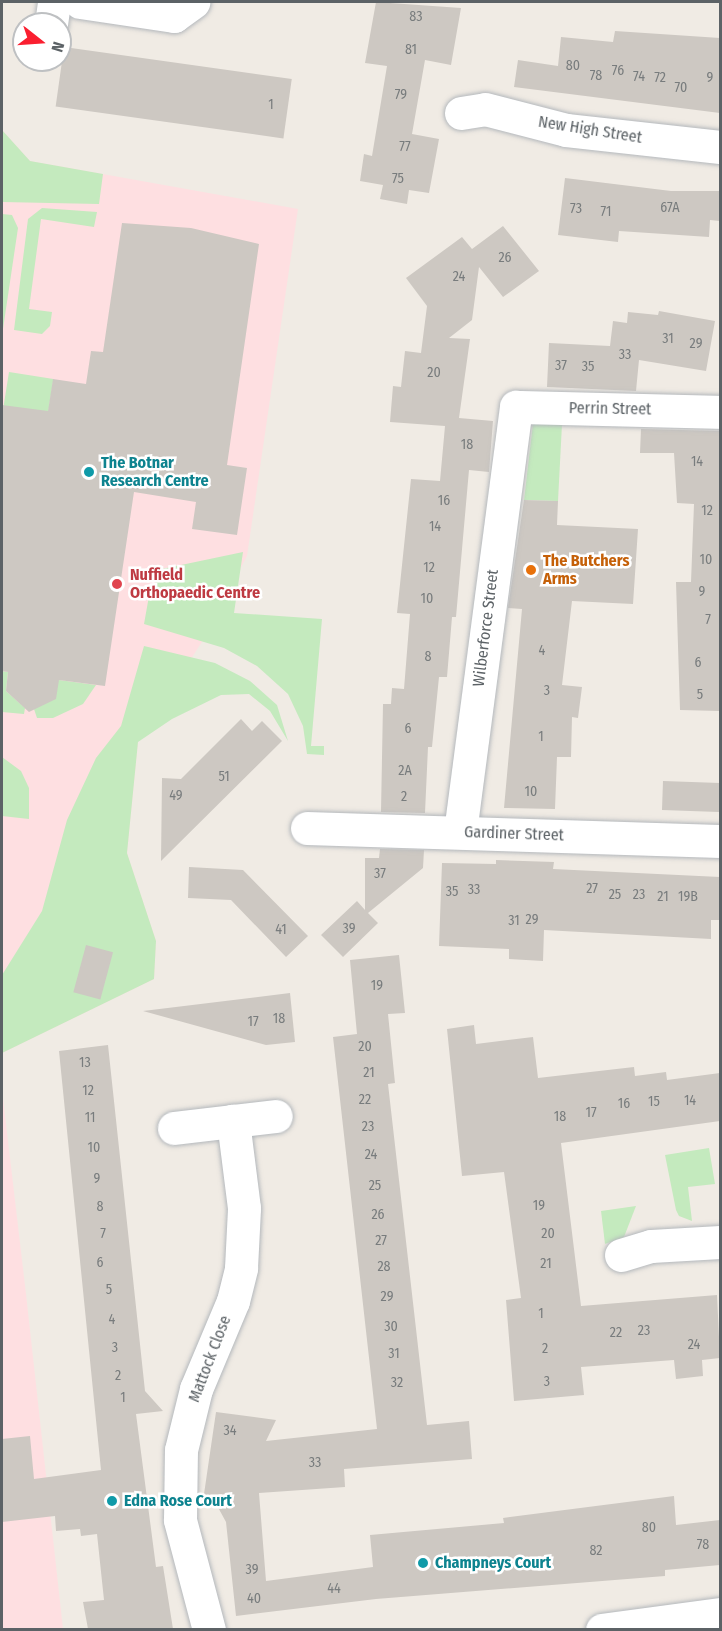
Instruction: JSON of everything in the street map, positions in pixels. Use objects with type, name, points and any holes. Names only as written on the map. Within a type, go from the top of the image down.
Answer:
[{"type":"street","points":[[80,2],[174,16],[193,2]]},
{"type":"street","name":"New High Street","points":[[461,112],[485,109],[566,130],[720,147]]},
{"type":"street","name":"Perrin Street","points":[[512,423],[516,407],[720,412]]},
{"type":"street","name":"Wilberforce Street","points":[[460,832],[512,423]]},
{"type":"street","name":"Gardiner Street","points":[[307,828],[720,841]]},
{"type":"street","points":[[174,1128],[276,1116]]},
{"type":"street","name":"Mattock Close","points":[[208,1629],[180,1520],[177,1486],[196,1389],[233,1301],[241,1268],[244,1208],[233,1121]]},
{"type":"street","points":[[621,1255],[651,1246],[720,1242]]},
{"type":"street","points":[[602,1629],[720,1614]]},
{"type":"shaded area","name":"Nuffield Orthopaedic Centre","points":[[2,130],[30,161],[298,209],[247,556],[205,637],[138,742],[127,853],[156,941],[154,979],[2,1053]]},
{"type":"shaded area","points":[[2,1090],[26,1294],[63,1629],[2,1629]]},
{"type":"green space","points":[[2,130],[30,161],[103,174],[99,204],[2,202]]},
{"type":"green space","points":[[42,208],[97,212],[94,227],[41,219],[29,309],[52,312],[50,326],[42,334],[14,330],[28,219]]},
{"type":"green space","points":[[2,214],[12,215],[18,228],[3,329]]},
{"type":"green space","points":[[9,372],[53,379],[45,431],[2,425]]},
{"type":"green space","points":[[533,423],[562,424],[558,501],[524,500]]},
{"type":"green space","points":[[243,552],[234,613],[322,619],[311,746],[324,746],[324,755],[307,754],[303,726],[288,694],[257,666],[224,648],[144,624],[149,596],[162,569]]},
{"type":"green space","points":[[144,646],[215,663],[250,681],[277,705],[288,741],[270,711],[249,694],[221,695],[172,719],[138,742],[127,853],[156,941],[154,979],[2,1053],[2,975],[42,911],[67,820],[96,758],[121,726]]},
{"type":"green space","points":[[2,671],[8,672],[6,691],[25,708],[24,714],[2,712]]},
{"type":"green space","points":[[59,680],[96,685],[83,704],[53,718],[37,718],[34,709]]},
{"type":"green space","points":[[2,757],[21,771],[29,788],[29,819],[2,816]]},
{"type":"green space","points":[[709,1148],[715,1184],[688,1187],[692,1221],[679,1216],[676,1210],[665,1155]]},
{"type":"green space","points":[[636,1206],[624,1237],[605,1244],[601,1211]]},
{"type":"building","points":[[376,2],[461,8],[451,65],[425,60],[412,134],[439,139],[429,193],[409,190],[407,204],[380,199],[383,185],[360,181],[364,154],[372,156],[387,66],[365,63]]},
{"type":"building","points":[[615,31],[720,38],[720,113],[514,87],[518,60],[558,66],[561,37],[613,42]]},
{"type":"building","points":[[72,48],[292,79],[283,138],[56,106],[60,72],[72,72]]},
{"type":"building","points":[[565,178],[671,191],[720,191],[720,221],[710,220],[709,237],[619,231],[618,242],[558,235]]},
{"type":"building","name":"The Botnar Research Centre","points":[[122,223],[191,228],[259,244],[227,465],[247,468],[237,535],[192,529],[196,502],[134,492],[105,686],[59,680],[56,699],[29,712],[6,691],[8,672],[2,671],[2,405],[48,411],[53,379],[86,384],[91,351],[103,352]]},
{"type":"building","points":[[503,226],[539,271],[503,297],[479,267],[472,320],[449,338],[470,339],[459,418],[493,421],[489,472],[469,470],[456,617],[452,617],[447,677],[439,677],[432,747],[428,747],[425,813],[381,812],[383,704],[391,704],[392,688],[404,689],[410,614],[397,613],[411,479],[440,481],[445,426],[390,422],[393,386],[401,387],[405,351],[421,353],[427,306],[406,278],[462,237],[472,249]]},
{"type":"building","points":[[659,311],[715,321],[706,371],[639,360],[636,391],[547,387],[549,343],[610,346],[613,321],[627,323],[628,312],[658,315]]},
{"type":"building","points":[[641,429],[720,431],[720,711],[680,710],[676,582],[691,582],[694,504],[677,503],[674,453],[640,453]]},
{"type":"building","points":[[524,500],[558,501],[557,525],[638,529],[633,604],[572,601],[562,685],[582,687],[578,718],[572,717],[571,757],[557,757],[555,809],[504,808],[522,609],[508,608]]},
{"type":"building","points":[[241,719],[252,731],[262,721],[282,741],[161,861],[162,778],[181,779]]},
{"type":"building","points":[[663,781],[720,783],[719,812],[662,810]]},
{"type":"building","points":[[380,849],[424,850],[423,868],[368,913],[378,923],[343,957],[321,935],[357,901],[365,910],[365,858],[379,858]]},
{"type":"building","points":[[496,860],[554,862],[553,869],[720,877],[720,920],[711,920],[711,939],[544,930],[543,961],[509,959],[509,949],[439,946],[442,863],[496,864]]},
{"type":"building","points":[[189,867],[243,870],[308,936],[286,957],[231,900],[188,898]]},
{"type":"building","points":[[86,945],[113,952],[100,1000],[73,992]]},
{"type":"building","points":[[399,955],[405,1013],[388,1014],[395,1083],[388,1084],[427,1425],[469,1421],[472,1459],[344,1469],[345,1487],[259,1493],[266,1581],[373,1567],[370,1535],[504,1523],[503,1518],[674,1496],[676,1525],[720,1520],[720,1565],[665,1570],[665,1576],[376,1599],[236,1616],[226,1522],[214,1500],[204,1494],[216,1412],[276,1420],[266,1441],[377,1429],[333,1037],[357,1034],[350,960]]},
{"type":"building","points":[[290,993],[295,1042],[266,1045],[143,1011]]},
{"type":"building","points":[[474,1025],[476,1044],[533,1037],[538,1078],[634,1067],[635,1076],[666,1072],[667,1080],[720,1073],[720,1121],[561,1143],[581,1306],[717,1295],[720,1358],[702,1360],[703,1376],[676,1379],[674,1360],[581,1367],[584,1395],[514,1401],[506,1300],[521,1298],[504,1172],[462,1176],[447,1029]]},
{"type":"building","points":[[108,1045],[145,1391],[163,1411],[136,1414],[156,1567],[163,1566],[173,1629],[88,1629],[83,1602],[104,1600],[97,1534],[81,1536],[80,1529],[56,1531],[55,1516],[2,1522],[2,1439],[30,1436],[34,1479],[101,1470],[59,1051]]},
{"type":"place","name":"The Botnar Research Centre","points":[[89,472]]},
{"type":"place","name":"The Butchers Arms","points":[[531,570]]},
{"type":"place","name":"Nuffield Orthopaedic Centre","points":[[117,584]]},
{"type":"place","name":"Edna Rose Court","points":[[112,1501]]},
{"type":"place","name":"Champneys Court","points":[[423,1563]]}]
